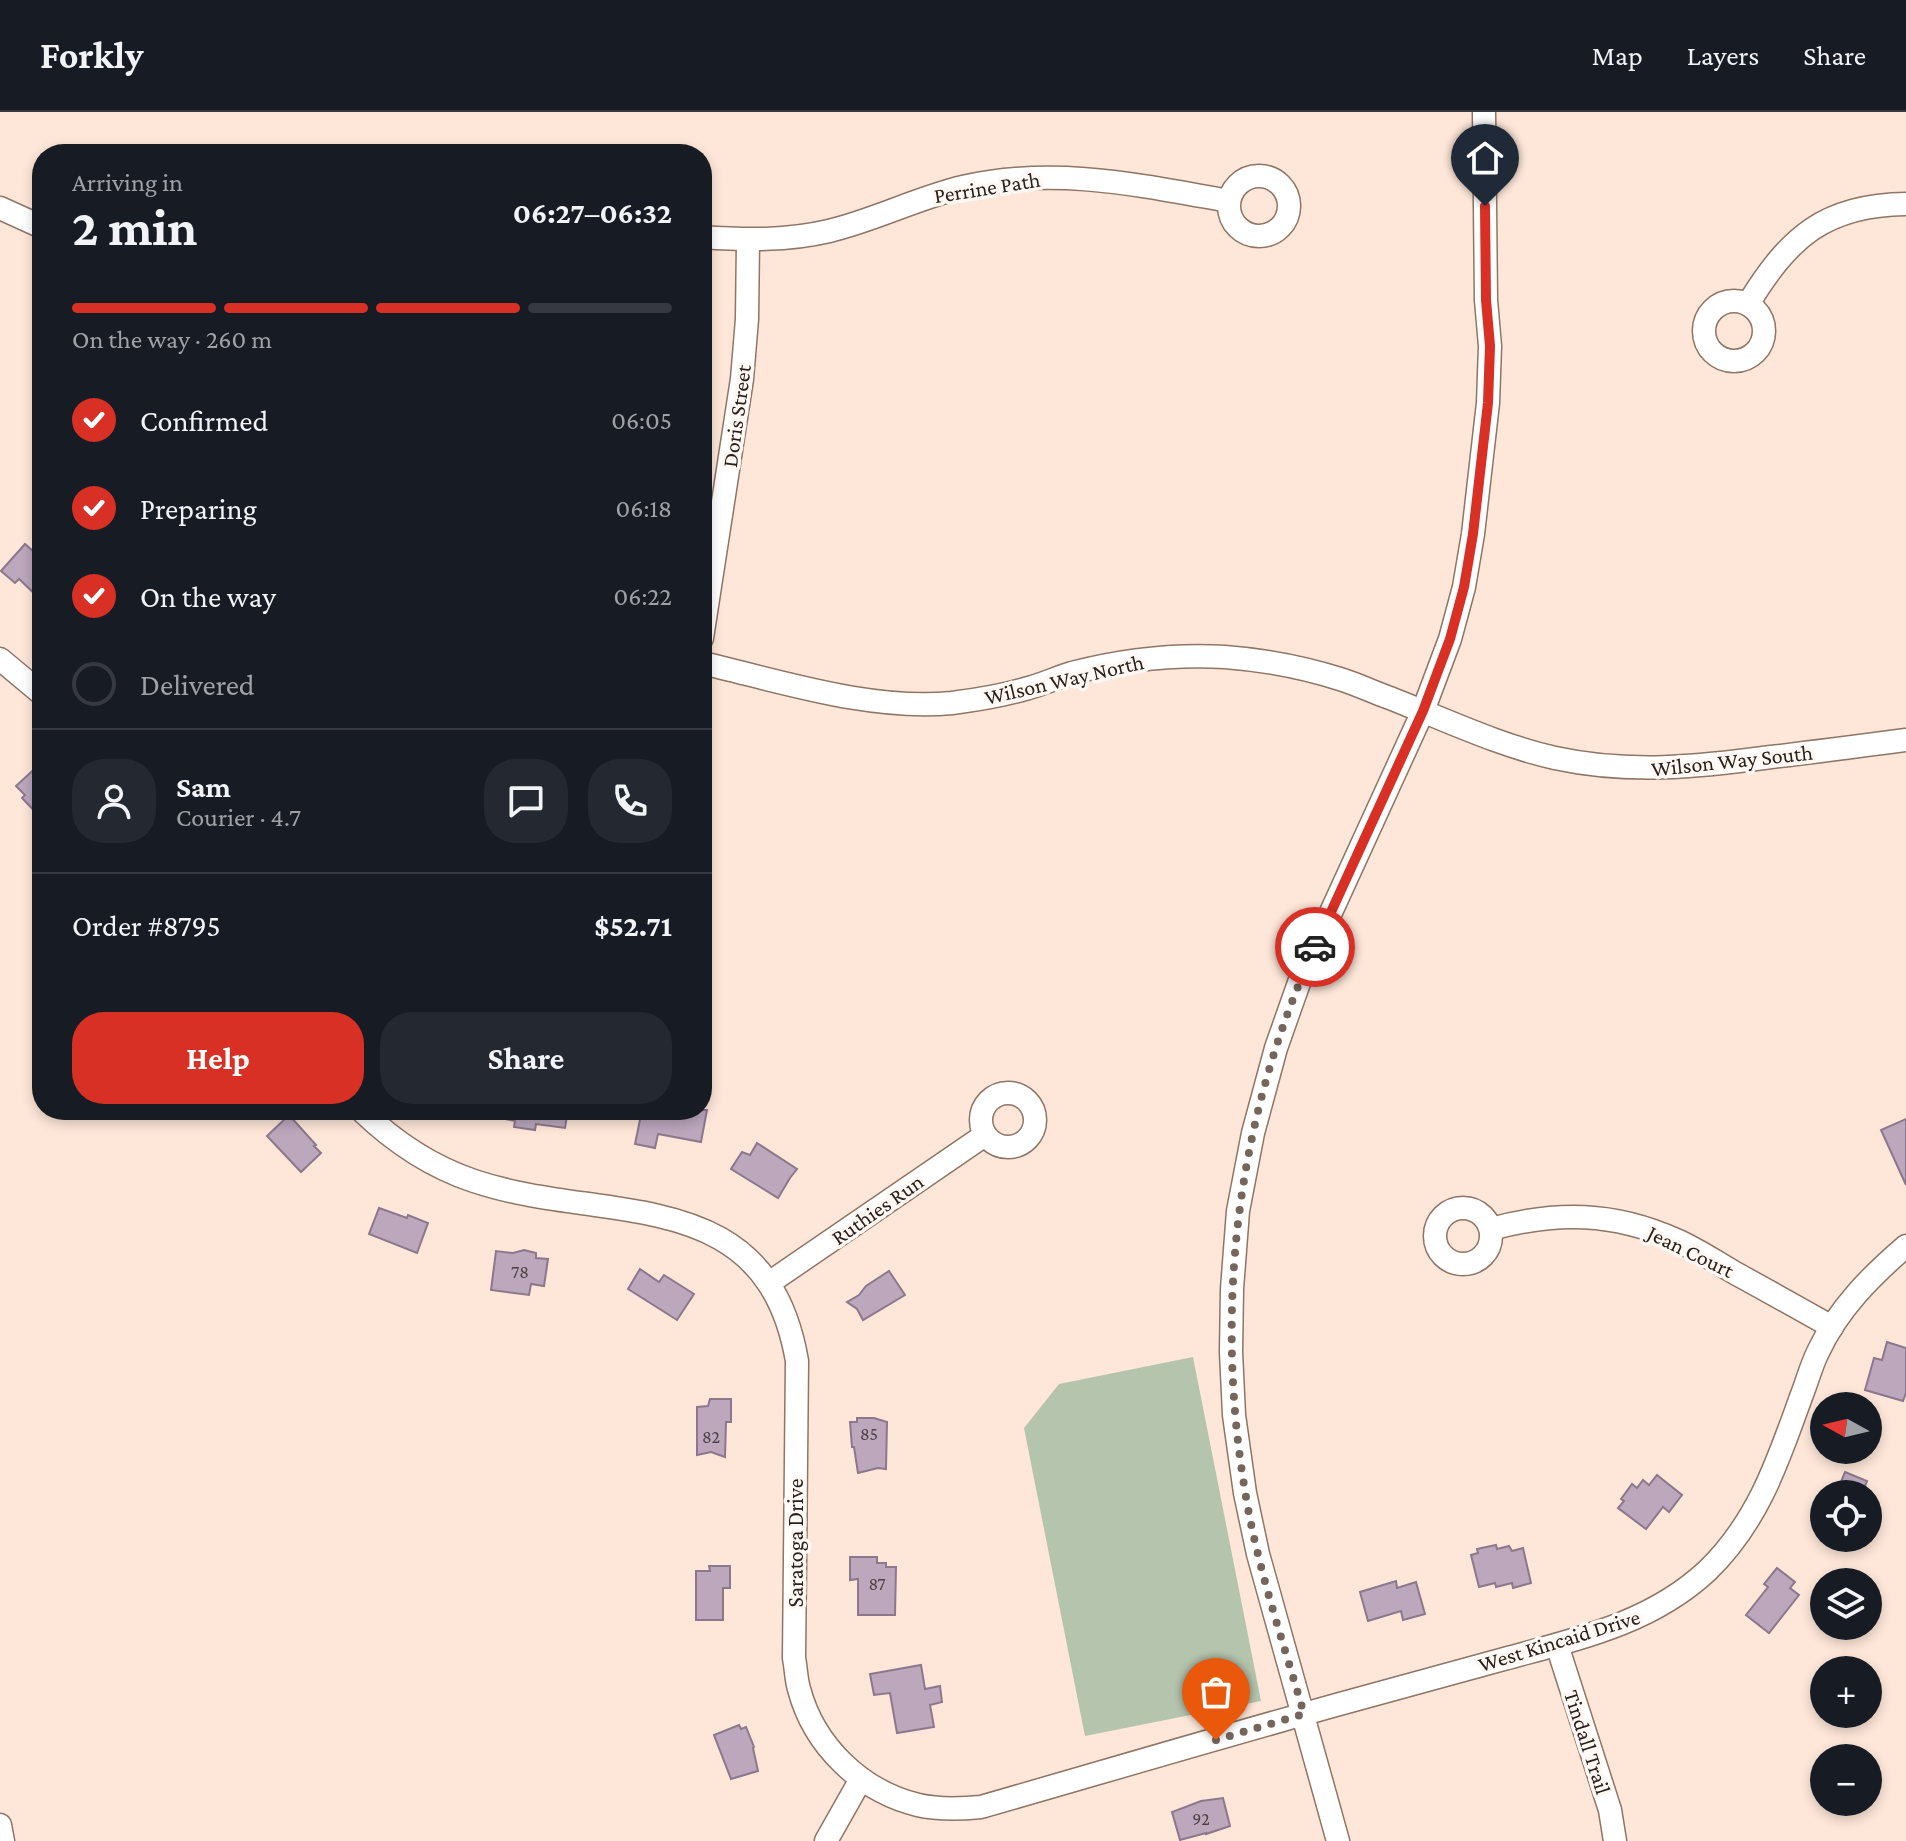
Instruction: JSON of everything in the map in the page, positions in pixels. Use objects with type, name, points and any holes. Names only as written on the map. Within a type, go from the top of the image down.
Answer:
[{"type":"street","points":[[1338,1841],[1258,1554],[1245,1493],[1234,1415],[1231,1352],[1238,1211],[1253,1133],[1269,1073],[1300,980],[1423,711],[1450,639],[1464,587],[1488,403],[1490,346],[1486,300],[1484,112]]},
{"type":"street","name":"Perrine Path","points":[[712,238],[748,241],[830,231],[920,199],[1010,179],[1101,179],[1229,201]]},
{"type":"street","points":[[1748,304],[1786,250],[1808,232],[1829,219],[1855,209],[1906,204]]},
{"type":"street","points":[[0,208],[32,222]]},
{"type":"street","name":"Doris Street","points":[[712,573],[742,379],[748,241]]},
{"type":"street","name":"Wilson Way North","points":[[712,665],[857,699],[902,704],[987,698],[1109,664],[1158,657],[1207,656],[1255,660],[1343,679],[1423,711]]},
{"type":"street","points":[[0,659],[32,686]]},
{"type":"street","name":"Wilson Way South","points":[[1423,711],[1510,745],[1556,758],[1642,769],[1682,768],[1906,740]]},
{"type":"street","name":"Saratoga Drive","points":[[372,1120],[408,1149],[439,1167],[473,1181],[507,1191],[681,1220],[709,1231],[752,1262],[769,1283],[784,1310],[797,1361],[794,1658],[799,1689],[819,1735],[838,1759],[861,1779],[890,1796],[919,1806],[950,1810],[981,1807],[1304,1714]]},
{"type":"street","name":"Ruthies Run","points":[[769,1283],[985,1135]]},
{"type":"street","name":"Jean Court","points":[[1491,1229],[1539,1218],[1574,1216],[1608,1219],[1646,1228],[1679,1241],[1832,1327]]},
{"type":"street","name":"West Kincaid Drive","points":[[1304,1714],[1614,1628],[1651,1611],[1681,1592],[1733,1542],[1755,1511],[1772,1477],[1817,1353],[1852,1298],[1906,1246]]},
{"type":"street","name":"Tindall Trail","points":[[1557,1645],[1610,1810],[1615,1841]]},
{"type":"street","points":[[826,1841],[861,1779]]},
{"type":"street","points":[[0,1825],[3,1841]]},
{"type":"green space","points":[[1193,1357],[1261,1701],[1085,1736],[1024,1428],[1059,1384]]},
{"type":"building","points":[[25,544],[32,550],[32,591],[19,579],[15,583],[1,571]]},
{"type":"building","points":[[32,771],[32,808],[22,798],[25,795],[16,786]]},
{"type":"building","points":[[1906,1119],[1906,1185],[1881,1130]]},
{"type":"building","points":[[284,1120],[294,1120],[321,1153],[301,1172],[267,1136]]},
{"type":"building","points":[[510,1120],[566,1120],[565,1128],[536,1124],[535,1130],[514,1127],[515,1121]]},
{"type":"building","points":[[640,1120],[705,1120],[701,1142],[658,1134],[655,1148],[635,1144]]},
{"type":"building","points":[[757,1143],[797,1169],[778,1198],[731,1169],[742,1152],[750,1155]]},
{"type":"building","points":[[379,1208],[428,1223],[417,1253],[369,1234]]},
{"type":"building","points":[[524,1250],[536,1253],[536,1258],[548,1259],[544,1286],[531,1284],[529,1295],[491,1290],[496,1251],[513,1253]]},
{"type":"building","points":[[640,1269],[659,1282],[664,1275],[694,1294],[677,1320],[628,1289]]},
{"type":"building","points":[[889,1271],[905,1295],[863,1320],[857,1309],[847,1302]]},
{"type":"building","points":[[1887,1342],[1906,1348],[1906,1393],[1903,1401],[1882,1395],[1882,1392],[1865,1390],[1874,1358],[1882,1360]]},
{"type":"building","points":[[710,1399],[731,1399],[731,1422],[726,1422],[725,1457],[711,1452],[697,1455],[697,1407],[708,1406]]},
{"type":"building","points":[[857,1418],[887,1422],[886,1469],[858,1473],[850,1422],[857,1422]]},
{"type":"building","points":[[1845,1472],[1865,1480],[1842,1480]]},
{"type":"building","points":[[1657,1475],[1682,1495],[1669,1512],[1663,1507],[1646,1529],[1618,1508],[1632,1484],[1637,1488],[1643,1480],[1649,1485]]},
{"type":"building","points":[[1496,1545],[1497,1549],[1509,1546],[1512,1551],[1523,1548],[1531,1583],[1513,1588],[1512,1583],[1479,1587],[1471,1555],[1478,1553],[1477,1549]]},
{"type":"building","points":[[850,1557],[877,1557],[877,1563],[896,1567],[895,1615],[858,1615],[858,1579],[850,1580]]},
{"type":"building","points":[[709,1566],[730,1566],[730,1588],[723,1588],[723,1620],[696,1620],[696,1571],[710,1571]]},
{"type":"building","points":[[1777,1568],[1795,1582],[1790,1588],[1799,1595],[1769,1633],[1746,1615],[1768,1587],[1764,1584]]},
{"type":"building","points":[[1396,1581],[1397,1588],[1416,1582],[1425,1614],[1403,1620],[1401,1611],[1368,1621],[1360,1592]]},
{"type":"building","points":[[921,1665],[925,1689],[940,1686],[942,1702],[930,1705],[934,1727],[897,1733],[890,1693],[874,1695],[870,1674]]},
{"type":"building","points":[[739,1725],[741,1729],[746,1727],[754,1747],[758,1771],[731,1779],[714,1735]]},
{"type":"building","points":[[1223,1798],[1230,1826],[1180,1840],[1172,1812],[1201,1801]]},
{"type":"way so far","points":[[1216,1740],[1304,1714],[1258,1554],[1245,1493],[1234,1415],[1231,1352],[1238,1211],[1253,1133],[1276,1048],[1315,947]]},
{"type":"route","points":[[1315,947],[1423,711],[1450,639],[1464,587],[1488,403],[1490,346],[1485,206]]}]
